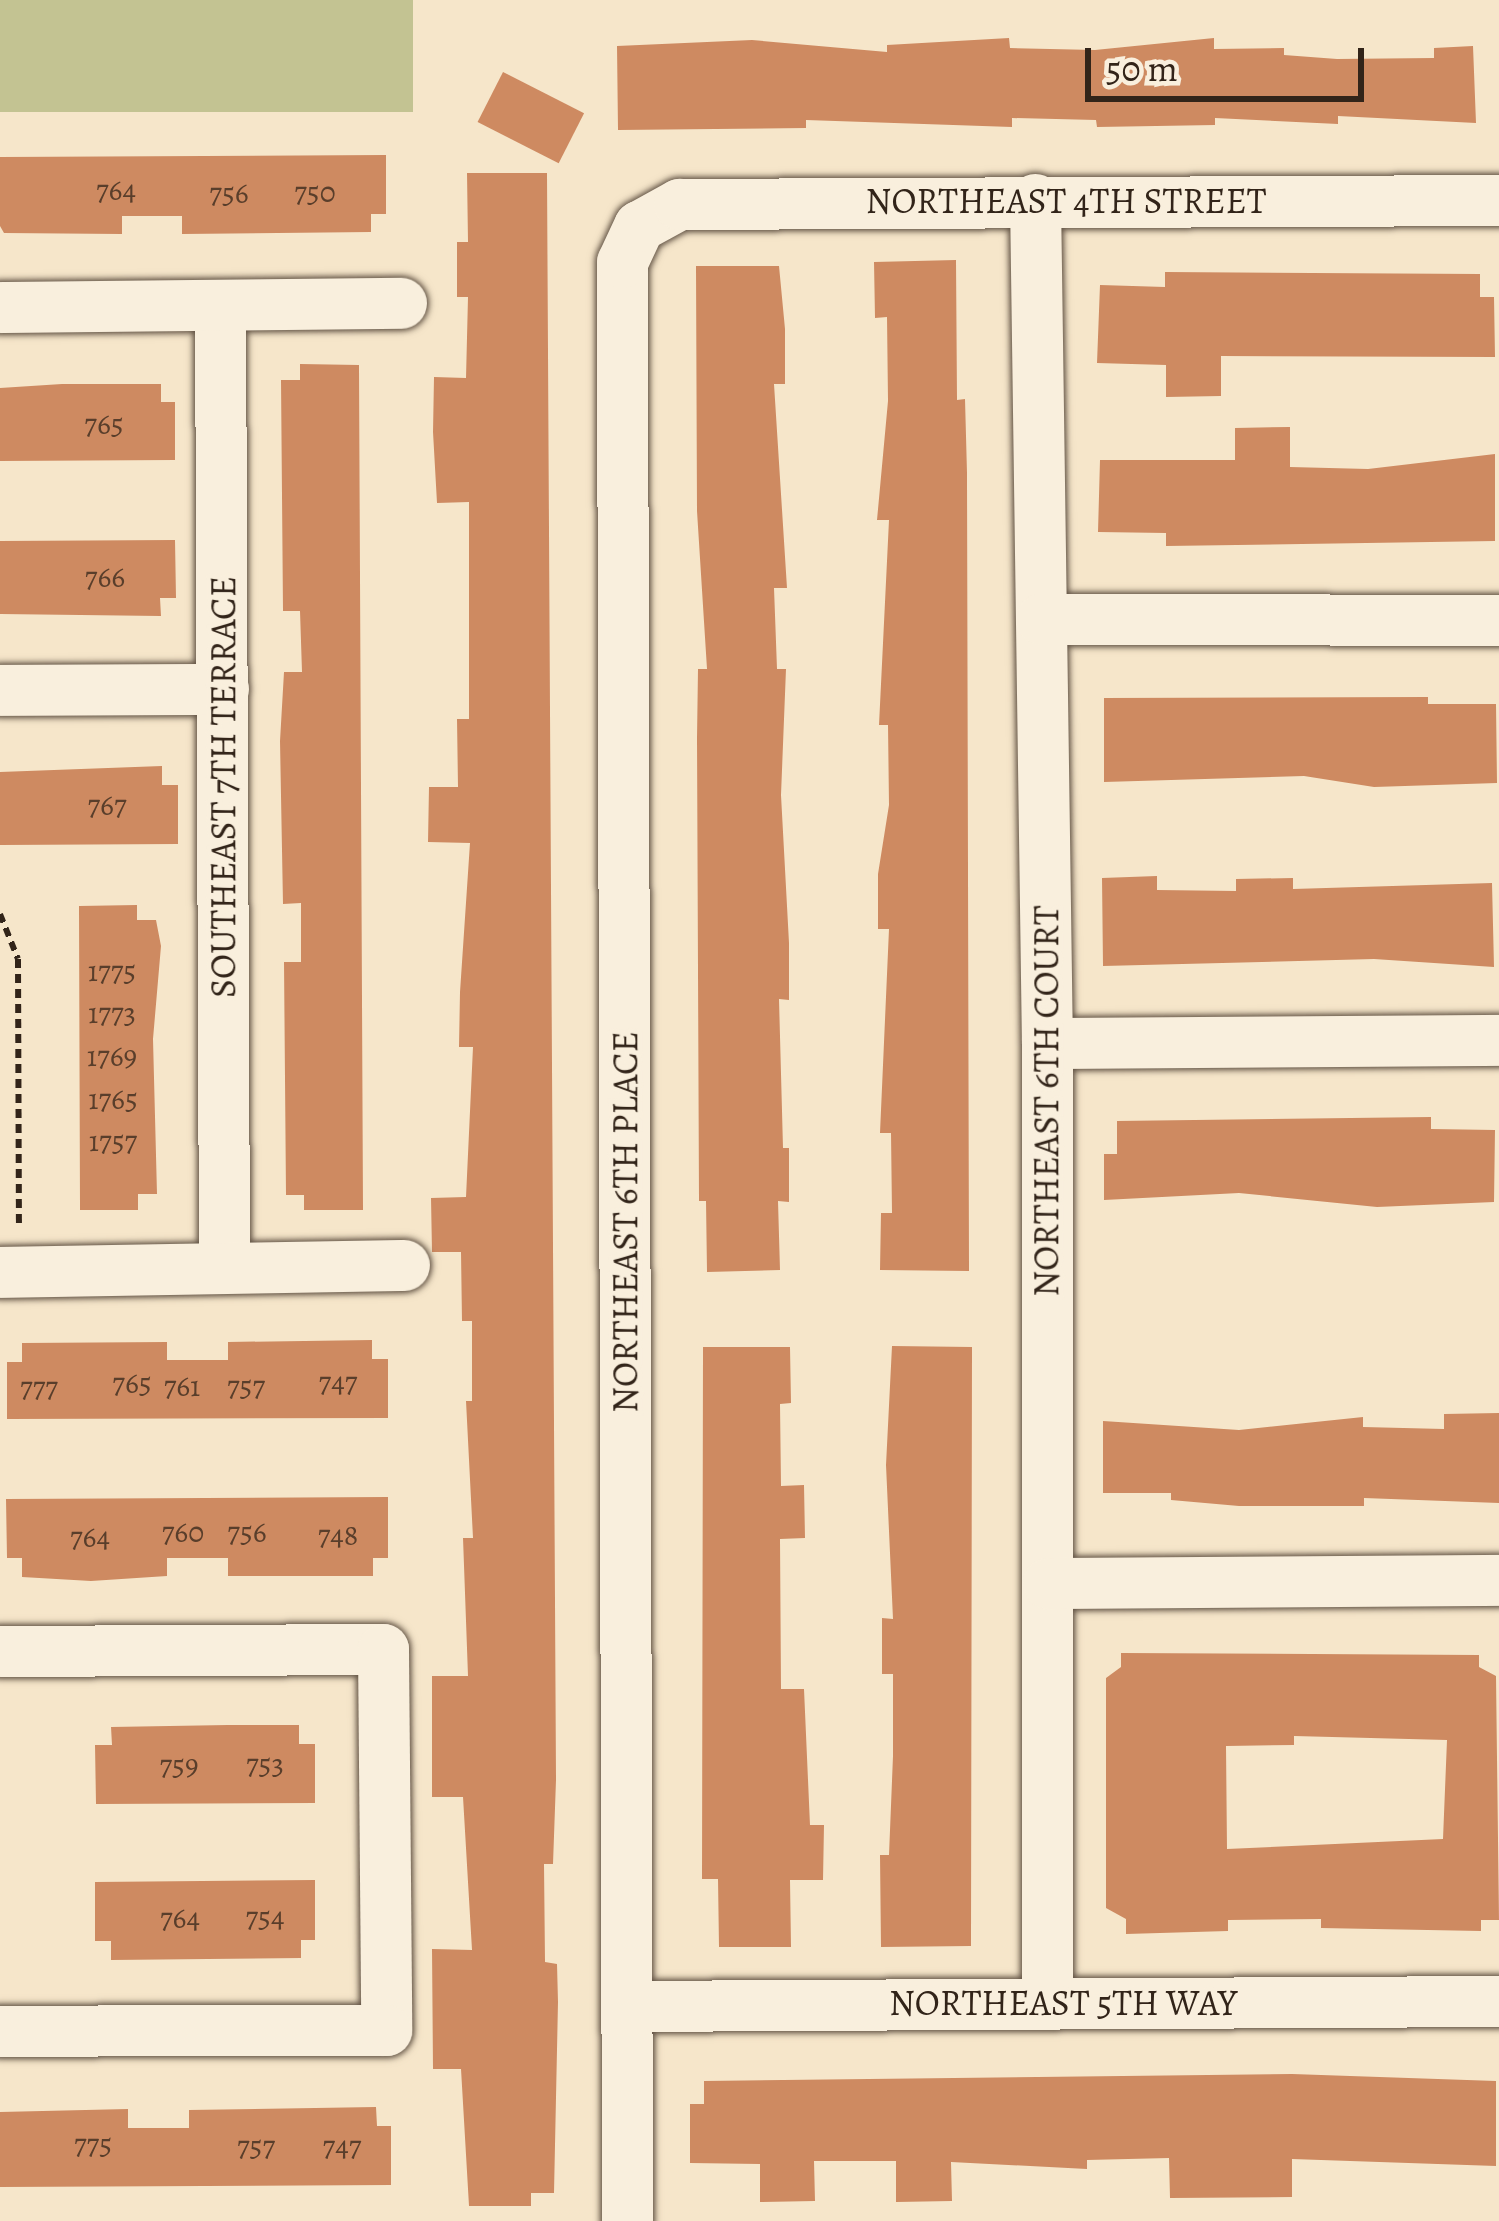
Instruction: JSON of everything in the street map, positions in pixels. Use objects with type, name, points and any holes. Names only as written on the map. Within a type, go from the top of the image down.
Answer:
[{"type":"street","name":"NORTHEAST 6TH COURT","points":[[1035,199],[1047,1043],[1047,2003]]},
{"type":"street","name":"NORTHEAST 4TH STREET","points":[[639,226],[679,204],[1499,200]]},
{"type":"street","name":"NORTHEAST 6TH PLACE","points":[[627,2221],[622,262],[639,226]]},
{"type":"street","points":[[0,307],[401,303]]},
{"type":"street","name":"SOUTHEAST 7TH TERRACE","points":[[220,306],[224,1267]]},
{"type":"street","points":[[1041,619],[1499,620]]},
{"type":"street","points":[[0,690],[223,689]]},
{"type":"street","points":[[1047,1043],[1499,1040]]},
{"type":"street","points":[[9,1253],[224,1267],[404,1265]]},
{"type":"street","points":[[1048,1582],[1499,1580]]},
{"type":"street","points":[[0,1651],[383,1649],[386,2030],[0,2031]]},
{"type":"street","name":"NORTHEAST 5TH WAY","points":[[626,2006],[1499,2001]]},
{"type":"path","points":[[0,914],[18,959],[9,1253]]},
{"type":"green space","points":[[0,0],[413,0],[413,112],[0,112]]},
{"type":"building","points":[[1009,38],[1010,48],[1095,50],[1214,38],[1214,49],[1284,48],[1284,55],[1337,59],[1434,58],[1434,48],[1473,46],[1476,123],[1338,116],[1338,124],[1215,118],[1215,125],[1097,127],[1096,120],[1012,118],[1012,127],[806,120],[806,128],[618,130],[617,46],[752,40],[887,52],[887,45]]},
{"type":"building","points":[[503,72],[584,113],[559,163],[478,122]]},
{"type":"building","points":[[386,155],[386,214],[371,214],[371,232],[182,234],[182,216],[122,216],[122,234],[4,233],[0,226],[0,157]]},
{"type":"building","points":[[467,173],[547,173],[556,1780],[553,1864],[544,1864],[545,1962],[557,1964],[558,2002],[554,2193],[531,2193],[531,2206],[469,2206],[461,2069],[433,2069],[432,1949],[472,1950],[463,1797],[432,1797],[432,1676],[468,1676],[463,1538],[473,1538],[466,1401],[472,1401],[472,1321],[462,1321],[461,1252],[432,1252],[431,1198],[466,1197],[473,1047],[459,1047],[470,843],[428,842],[429,787],[458,787],[457,719],[469,719],[469,502],[437,503],[433,432],[434,377],[466,378],[468,297],[457,297],[457,242],[468,242]]},
{"type":"building","points":[[956,260],[957,400],[965,399],[967,473],[969,1271],[880,1270],[881,1213],[892,1213],[891,1133],[880,1133],[889,929],[878,929],[878,874],[889,805],[888,725],[879,725],[889,520],[877,520],[888,401],[887,317],[875,318],[874,262]]},
{"type":"building","points":[[696,266],[779,266],[785,329],[785,384],[774,384],[787,588],[774,588],[777,669],[786,669],[781,795],[789,943],[789,1000],[779,999],[783,1148],[789,1148],[789,1202],[778,1201],[780,1270],[707,1272],[706,1201],[699,1201],[698,669],[707,669],[697,511]]},
{"type":"building","points":[[1165,272],[1480,274],[1480,297],[1494,297],[1495,357],[1221,356],[1221,396],[1166,397],[1166,365],[1097,363],[1100,285],[1165,287]]},
{"type":"building","points":[[300,364],[359,365],[363,1210],[304,1210],[304,1195],[286,1195],[284,962],[301,962],[301,903],[283,904],[280,741],[284,672],[302,672],[300,611],[283,611],[281,380],[300,380]]},
{"type":"building","points":[[161,384],[161,402],[175,402],[175,460],[0,461],[0,388]]},
{"type":"building","points":[[1290,427],[1290,467],[1368,469],[1495,454],[1495,541],[1166,546],[1166,533],[1098,532],[1100,460],[1235,460],[1235,428]]},
{"type":"building","points":[[175,540],[176,598],[160,598],[161,616],[0,614],[0,541]]},
{"type":"building","points":[[1428,697],[1428,704],[1496,704],[1497,783],[1374,787],[1304,776],[1104,782],[1104,698]]},
{"type":"building","points":[[162,766],[162,785],[178,785],[178,844],[0,845],[0,772]]},
{"type":"building","points":[[1157,876],[1157,890],[1236,891],[1236,879],[1293,878],[1293,889],[1492,883],[1494,967],[1374,959],[1103,966],[1102,878]]},
{"type":"building","points":[[137,905],[137,920],[156,920],[161,946],[153,1039],[157,1194],[138,1194],[138,1210],[80,1210],[79,906]]},
{"type":"building","points":[[1431,1117],[1431,1129],[1495,1130],[1494,1202],[1377,1207],[1239,1193],[1104,1200],[1104,1154],[1117,1154],[1117,1121]]},
{"type":"building","points":[[372,1340],[372,1359],[388,1359],[388,1418],[7,1419],[7,1362],[22,1362],[22,1343],[167,1342],[167,1360],[228,1360],[228,1342]]},
{"type":"building","points":[[892,1346],[972,1347],[971,1946],[881,1947],[880,1855],[889,1855],[893,1756],[893,1674],[882,1674],[882,1618],[893,1619],[886,1465]]},
{"type":"building","points":[[703,1347],[790,1347],[791,1403],[780,1404],[781,1486],[804,1485],[805,1538],[780,1539],[781,1689],[804,1689],[810,1825],[824,1825],[823,1880],[790,1880],[791,1947],[719,1947],[718,1879],[702,1879]]},
{"type":"building","points":[[1499,1413],[1499,1503],[1364,1498],[1364,1506],[1239,1506],[1171,1500],[1171,1493],[1103,1493],[1103,1421],[1239,1430],[1363,1417],[1363,1427],[1444,1429],[1444,1414]]},
{"type":"building","points":[[388,1497],[388,1558],[373,1558],[373,1576],[228,1576],[228,1558],[167,1558],[167,1576],[91,1581],[22,1577],[22,1558],[7,1558],[6,1499]]},
{"type":"building","points":[[1121,1653],[1479,1655],[1479,1667],[1496,1676],[1499,1920],[1481,1920],[1481,1931],[1321,1928],[1321,1919],[1228,1920],[1228,1931],[1126,1934],[1126,1919],[1106,1908],[1106,1678],[1121,1667]],"holes":[[[1294,1736],[1447,1740],[1443,1839],[1227,1849],[1226,1746],[1294,1745]]]},
{"type":"building","points":[[299,1725],[299,1744],[315,1744],[315,1803],[96,1804],[95,1745],[112,1745],[111,1727]]},
{"type":"building","points":[[315,1880],[315,1940],[301,1940],[301,1958],[111,1960],[111,1941],[95,1941],[95,1882]]},
{"type":"building","points":[[1292,2074],[1496,2081],[1496,2166],[1292,2159],[1292,2197],[1170,2198],[1169,2158],[1087,2160],[1087,2169],[951,2162],[952,2201],[896,2202],[896,2161],[814,2161],[815,2201],[760,2202],[760,2164],[690,2163],[690,2104],[704,2104],[704,2081]]},
{"type":"building","points":[[376,2107],[377,2126],[391,2126],[391,2185],[0,2187],[0,2112],[128,2109],[128,2128],[189,2128],[189,2110]]}]
